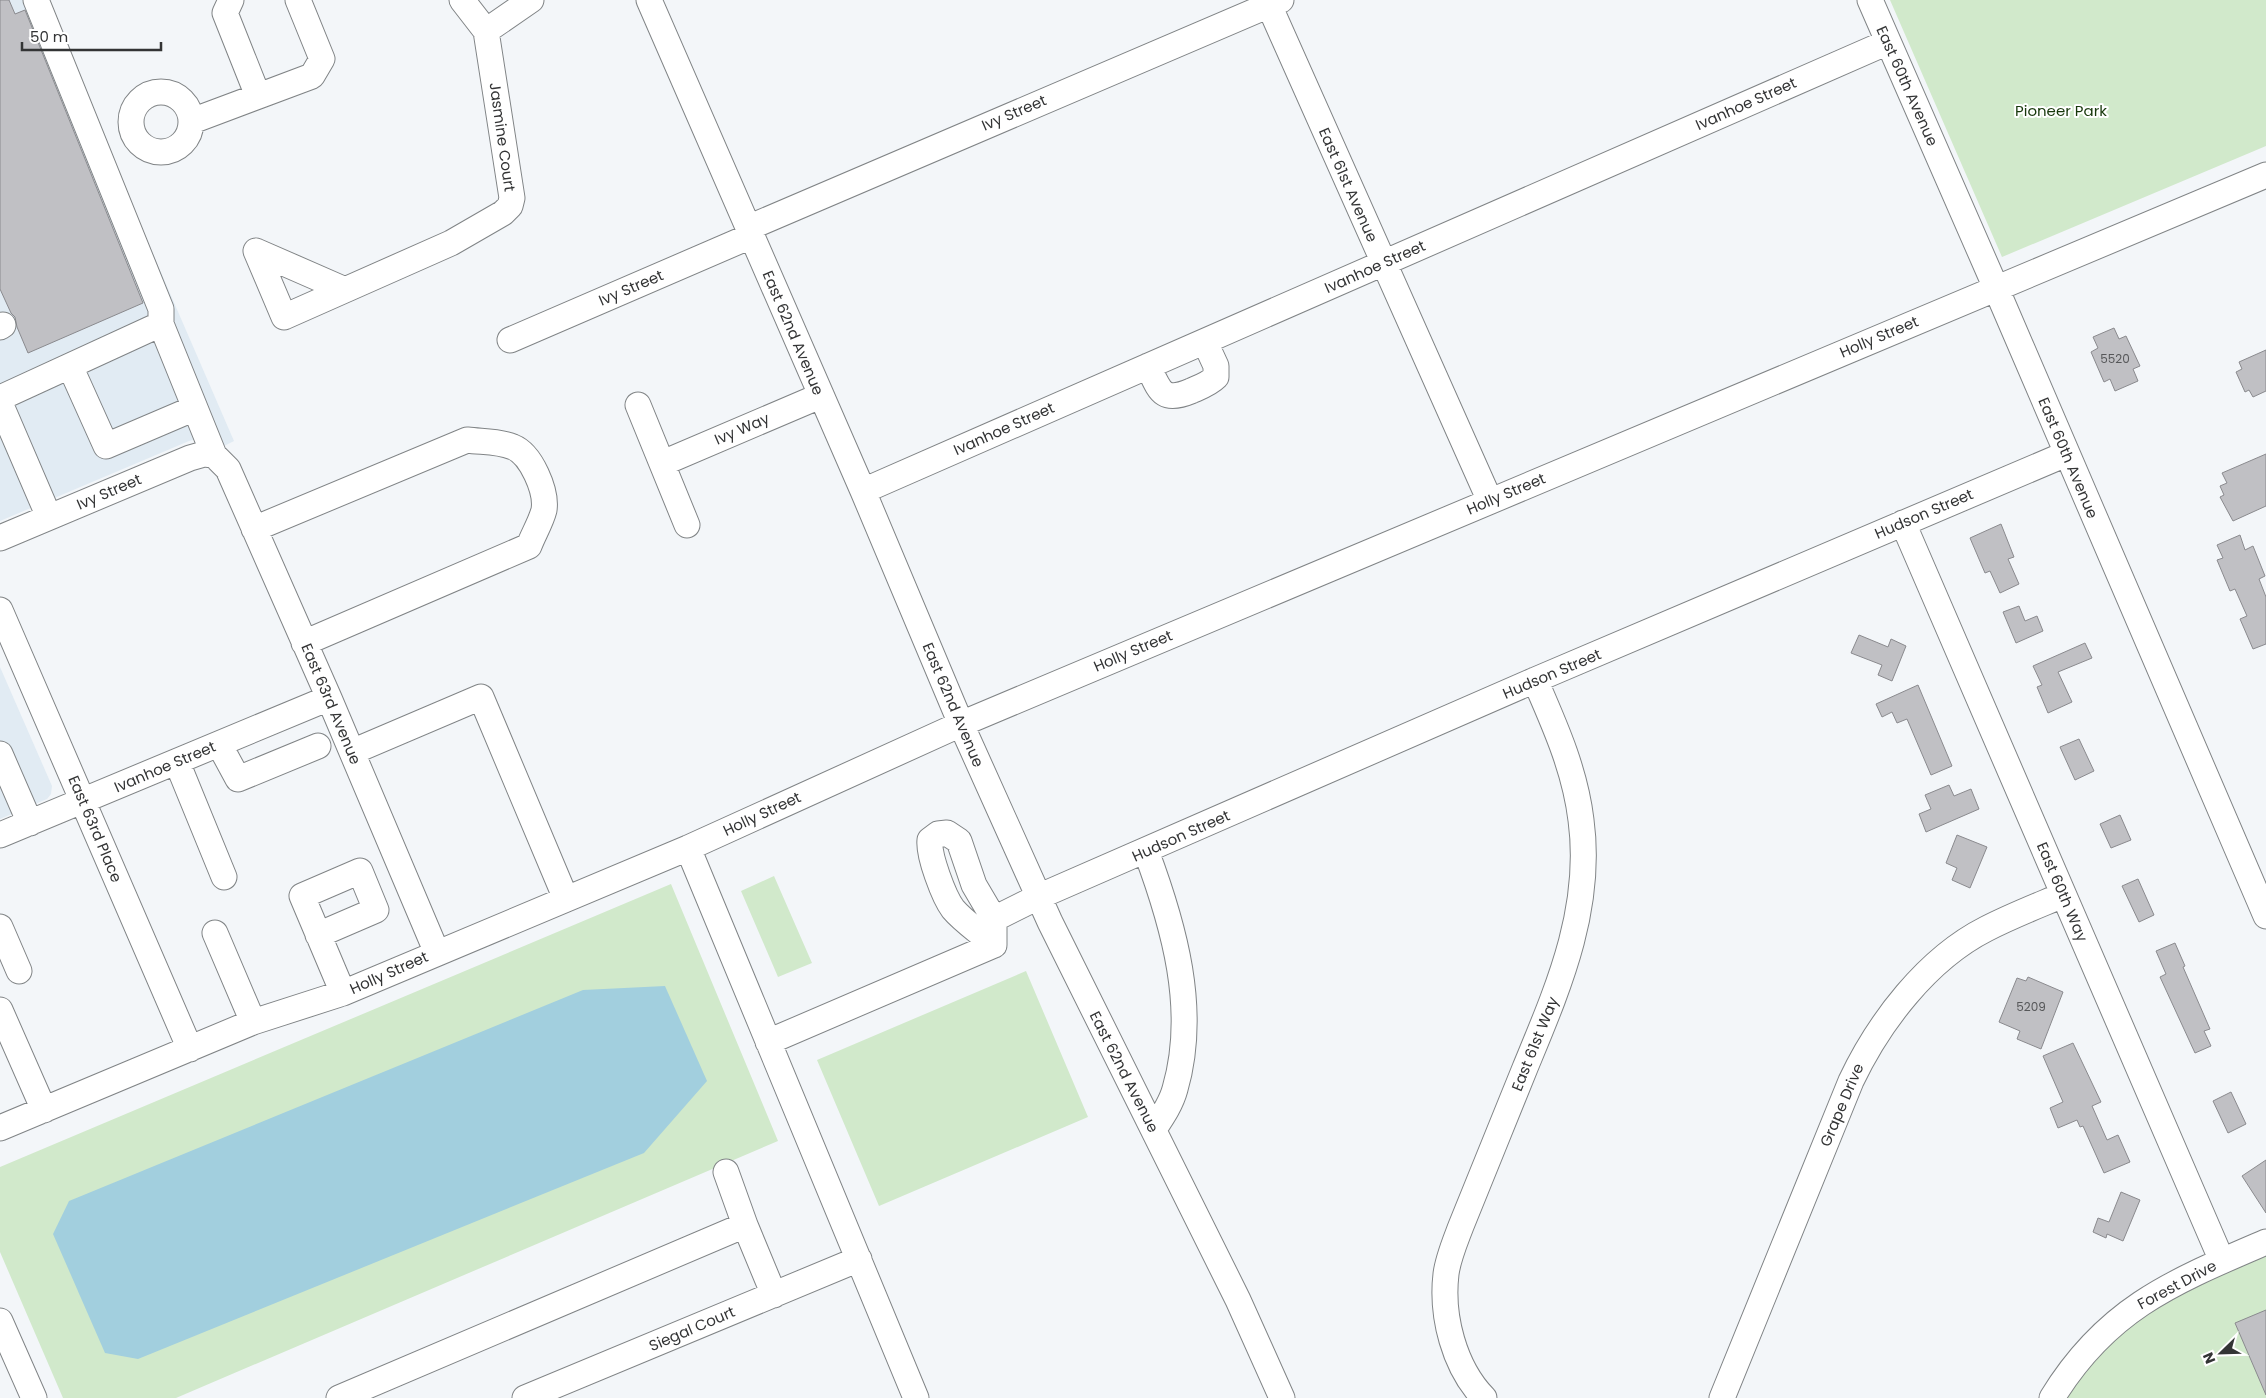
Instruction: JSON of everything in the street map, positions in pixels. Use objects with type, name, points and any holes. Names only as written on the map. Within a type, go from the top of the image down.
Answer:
[{"type":"street","name":"East 63rd Avenue","points":[[36,0],[162,309],[161,324],[195,408],[216,457],[228,469],[329,698],[436,952]]},
{"type":"street","points":[[231,0],[225,12],[258,96]]},
{"type":"street","points":[[192,121],[312,76],[322,59],[298,0]]},
{"type":"street","name":"Jasmine Court","points":[[343,289],[451,243],[503,213],[510,206],[512,198],[486,31],[462,0]]},
{"type":"street","points":[[486,31],[531,0]]},
{"type":"street","name":"East 62nd Avenue","points":[[649,0],[961,724],[1038,897],[1238,1300],[1282,1398]]},
{"type":"street","name":"East 60th Avenue","points":[[1870,0],[2266,916]]},
{"type":"street","name":"Ivy Street","points":[[510,340],[749,232],[1275,2]]},
{"type":"street","name":"East 61st Avenue","points":[[1275,2],[1383,263],[1490,501]]},
{"type":"street","name":"Ivanhoe Street","points":[[862,491],[1888,42]]},
{"type":"street","name":"Holly Street","points":[[0,1128],[253,1022],[343,993],[436,952],[688,848],[961,724],[2266,175]]},
{"type":"street","points":[[0,398],[161,324]]},
{"type":"street","points":[[1148,366],[1160,390],[1168,396],[1178,396],[1210,382],[1216,377],[1216,366],[1204,342]]},
{"type":"street","points":[[70,366],[106,446],[195,408]]},
{"type":"street","name":"Ivy Way","points":[[663,463],[820,396]]},
{"type":"street","points":[[0,403],[49,517]]},
{"type":"street","points":[[638,405],[687,526]]},
{"type":"street","points":[[254,529],[467,440],[504,444],[521,451],[530,462],[541,486],[544,510],[529,546],[304,642]]},
{"type":"street","name":"Ivy Street","points":[[0,538],[190,458],[204,454],[216,457]]},
{"type":"street","name":"Hudson Street","points":[[994,919],[1038,897],[1535,680],[2066,454]]},
{"type":"street","name":"East 60th Way","points":[[1903,523],[2222,1261]]},
{"type":"street","name":"East 63rd Place","points":[[0,610],[190,1048]]},
{"type":"street","name":"East 61st Way","points":[[1484,1398],[1471,1382],[1456,1352],[1448,1324],[1445,1288],[1449,1260],[1461,1226],[1559,986],[1575,934],[1582,892],[1583,843],[1574,781],[1554,723],[1535,680]]},
{"type":"street","points":[[352,752],[481,697],[566,899]]},
{"type":"street","name":"Ivanhoe Street","points":[[0,836],[329,698]]},
{"type":"street","points":[[219,744],[238,779],[318,746]]},
{"type":"street","points":[[0,754],[30,823]]},
{"type":"street","points":[[177,762],[224,877]]},
{"type":"street","points":[[947,833],[959,841],[974,885],[994,919],[994,945],[953,908],[933,863],[929,847],[930,840],[938,834],[947,833]]},
{"type":"street","points":[[688,848],[916,1398]]},
{"type":"street","points":[[1146,851],[1162,893],[1176,951],[1182,982],[1184,1032],[1182,1056],[1175,1091],[1154,1129]]},
{"type":"street","name":"Grape Drive","points":[[1722,1398],[1851,1080],[1878,1030],[1900,1001],[1925,974],[1969,939],[1985,929],[2063,895]]},
{"type":"street","points":[[0,927],[18,971]]},
{"type":"street","points":[[215,933],[253,1022]]},
{"type":"street","points":[[318,934],[343,993]]},
{"type":"street","points":[[768,1042],[994,945]]},
{"type":"street","points":[[0,1010],[44,1110]]},
{"type":"street","points":[[726,1172],[745,1225],[774,1294]]},
{"type":"street","points":[[339,1398],[745,1225]]},
{"type":"street","name":"Forest Drive","points":[[2052,1398],[2079,1359],[2106,1330],[2128,1312],[2154,1294],[2266,1242]]},
{"type":"street","name":"Siegal Court","points":[[525,1398],[859,1259]]},
{"type":"street","points":[[0,1321],[8,1362],[34,1398]]},
{"type":"shaded area","points":[[0,0],[43,0],[234,441],[224,446],[213,440],[201,438],[189,441],[0,521]]},
{"type":"shaded area","points":[[0,667],[52,786],[51,794],[47,799],[0,819]]},
{"type":"green space","name":"Pioneer Park","points":[[1890,0],[2266,0],[2266,146],[2002,257]]},
{"type":"green space","points":[[774,876],[812,963],[778,977],[741,891]]},
{"type":"green space","points":[[671,884],[778,1141],[176,1398],[63,1398],[0,1252],[0,1167]]},
{"type":"green space","points":[[1026,971],[1088,1117],[879,1206],[817,1060]]},
{"type":"green space","points":[[2266,1242],[2266,1398],[2052,1398],[2096,1340]]},
{"type":"water","points":[[665,986],[707,1081],[644,1153],[138,1359],[105,1353],[53,1234],[69,1201],[583,990]]},
{"type":"building","points":[[0,0],[9,0],[15,14],[25,10],[143,303],[28,353],[17,327],[15,317],[11,313],[0,289]]},
{"type":"building","points":[[2114,328],[2119,339],[2126,336],[2140,366],[2133,369],[2138,381],[2115,391],[2110,379],[2104,382],[2091,352],[2098,348],[2093,337]]},
{"type":"building","points":[[2266,350],[2266,391],[2253,397],[2249,390],[2245,392],[2236,372],[2242,369],[2239,362]]},
{"type":"building","points":[[2266,454],[2266,506],[2233,521],[2220,497],[2224,495],[2220,486],[2227,483],[2222,473]]},
{"type":"building","points":[[2001,524],[2014,557],[2008,559],[2019,584],[2000,593],[1990,571],[1985,573],[1970,538]]},
{"type":"building","points":[[2240,535],[2245,550],[2253,546],[2265,576],[2259,579],[2266,597],[2266,644],[2253,649],[2240,619],[2247,616],[2235,589],[2230,591],[2217,560],[2223,558],[2217,545]]},
{"type":"building","points":[[2019,606],[2025,621],[2037,616],[2043,631],[2016,643],[2003,612]]},
{"type":"building","points":[[1859,635],[1888,647],[1891,639],[1906,646],[1892,681],[1878,675],[1882,665],[1851,653]]},
{"type":"building","points":[[2085,643],[2092,658],[2058,672],[2072,702],[2048,713],[2037,687],[2042,685],[2033,666]]},
{"type":"building","points":[[1918,685],[1952,766],[1931,775],[1907,719],[1897,723],[1892,712],[1882,717],[1876,704]]},
{"type":"building","points":[[2079,739],[2094,771],[2075,780],[2060,747]]},
{"type":"building","points":[[1949,785],[1954,796],[1971,789],[1979,809],[1926,832],[1919,814],[1931,809],[1925,795]]},
{"type":"building","points":[[2120,815],[2131,840],[2111,848],[2100,824]]},
{"type":"building","points":[[1957,835],[1987,847],[1970,888],[1952,880],[1957,868],[1946,863]]},
{"type":"building","points":[[2138,879],[2154,915],[2139,922],[2122,886]]},
{"type":"building","points":[[2175,943],[2185,966],[2183,967],[2210,1029],[2204,1031],[2211,1046],[2195,1053],[2160,977],[2166,974],[2156,951]]},
{"type":"building","points":[[2028,977],[2063,992],[2041,1049],[2017,1039],[2020,1031],[1999,1022],[2017,978],[2026,981]]},
{"type":"building","points":[[2073,1043],[2101,1102],[2092,1106],[2107,1140],[2118,1135],[2130,1162],[2104,1173],[2083,1126],[2080,1127],[2077,1120],[2058,1128],[2050,1108],[2063,1102],[2043,1056]]},
{"type":"building","points":[[2231,1092],[2246,1124],[2228,1133],[2213,1101]]},
{"type":"building","points":[[2266,1160],[2266,1213],[2242,1176]]},
{"type":"building","points":[[2121,1192],[2140,1200],[2123,1241],[2107,1234],[2106,1238],[2093,1232],[2098,1218],[2109,1222]]},
{"type":"building","points":[[2266,1310],[2266,1395],[2235,1323]]}]
